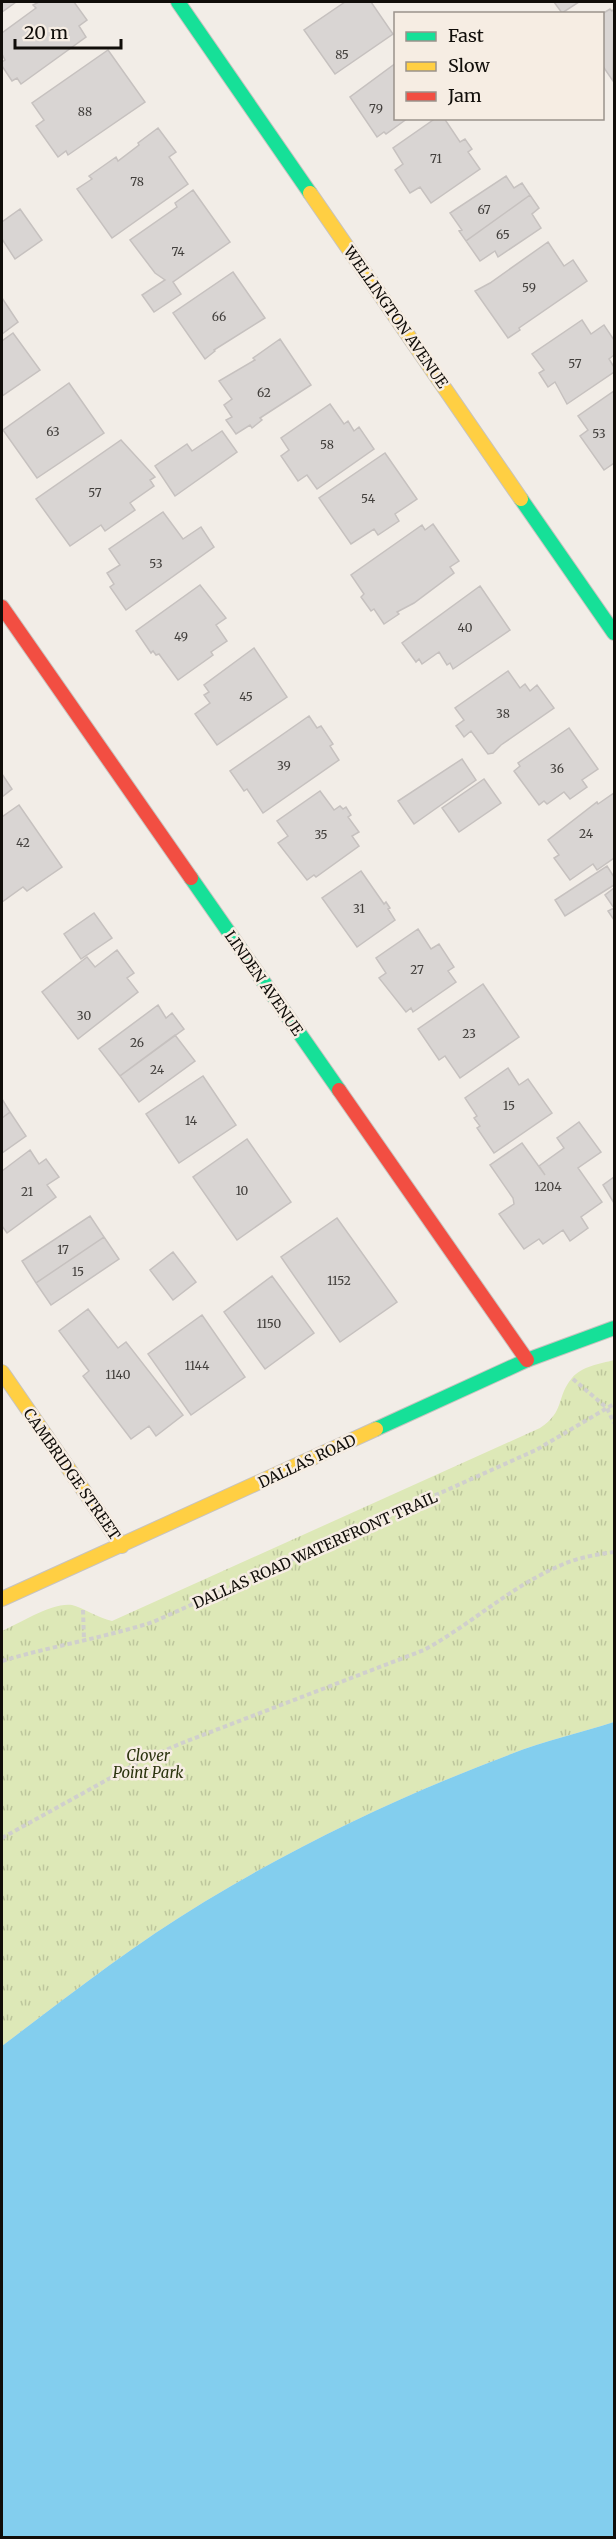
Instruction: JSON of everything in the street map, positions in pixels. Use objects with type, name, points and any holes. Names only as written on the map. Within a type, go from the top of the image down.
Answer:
[{"type":"street","name":"WELLINGTON AVENUE","points":[[178,2],[615,633]]},
{"type":"street","name":"LINDEN AVENUE","points":[[2,607],[526,1360]]},
{"type":"street","name":"DALLAS ROAD","points":[[2,1599],[526,1360],[615,1328]]},
{"type":"street","name":"CAMBRIDGE STREET","points":[[2,1372],[122,1545]]},
{"type":"path","points":[[572,1378],[607,1408],[615,1423]]},
{"type":"path","name":"DALLAS ROAD WATERFRONT TRAIL","points":[[2,1661],[133,1629],[201,1602],[536,1450],[615,1404]]},
{"type":"path","points":[[2,1838],[141,1761],[244,1717],[374,1671],[424,1650],[453,1634],[520,1586],[556,1567],[584,1557],[615,1552]]},
{"type":"path","points":[[83,1610],[84,1640]]},
{"type":"green space","name":"Clover Point Park","points":[[614,1360],[614,1722],[536,1745],[471,1769],[354,1821],[278,1860],[204,1902],[152,1936],[101,1971],[2,2046],[2,1631],[46,1610],[64,1605],[76,1606],[112,1621],[540,1428],[557,1410],[567,1385],[576,1374],[592,1366]]},
{"type":"water","points":[[614,1722],[614,2537],[2,2537],[2,2046],[101,1971],[152,1936],[204,1902],[278,1860],[354,1821],[471,1769],[536,1745]]},
{"type":"building","points":[[2,2],[16,2],[2,12]]},
{"type":"building","points":[[39,2],[74,2],[87,20],[79,26],[86,37],[21,84],[17,78],[12,81],[2,66],[5,60],[2,54],[2,33],[36,8],[33,5]]},
{"type":"building","points":[[345,2],[371,2],[393,34],[335,74],[304,30]]},
{"type":"building","points":[[554,2],[579,2],[564,12]]},
{"type":"building","points":[[614,9],[613,81],[604,68],[604,13]]},
{"type":"building","points":[[108,50],[145,102],[68,155],[66,151],[58,157],[36,126],[44,120],[32,103]]},
{"type":"building","points":[[394,64],[394,120],[405,120],[386,134],[384,132],[377,137],[350,97]]},
{"type":"building","points":[[433,120],[445,120],[460,142],[465,139],[472,149],[468,152],[480,169],[431,203],[420,187],[410,193],[395,170],[403,164],[393,148]]},
{"type":"building","points":[[158,128],[176,152],[169,157],[188,184],[112,238],[77,189],[92,179],[89,176],[116,157],[118,161]]},
{"type":"building","points":[[506,176],[514,188],[522,183],[530,195],[466,241],[459,231],[462,230],[450,213]]},
{"type":"building","points":[[193,190],[230,242],[173,282],[181,294],[154,312],[142,295],[165,280],[155,273],[130,240],[177,207],[175,203]]},
{"type":"building","points":[[530,195],[539,208],[532,214],[541,228],[498,257],[495,251],[480,261],[466,241]]},
{"type":"building","points":[[20,209],[42,240],[15,259],[2,239],[2,222]]},
{"type":"building","points":[[548,242],[564,266],[573,260],[587,281],[508,338],[475,291]]},
{"type":"building","points":[[233,272],[265,318],[214,350],[205,359],[173,313]]},
{"type":"building","points":[[2,298],[18,322],[2,334]]},
{"type":"building","points":[[582,320],[591,334],[604,325],[614,340],[614,355],[609,359],[614,372],[567,404],[555,382],[548,387],[539,373],[544,370],[532,354]]},
{"type":"building","points":[[13,333],[40,370],[2,396],[2,341]]},
{"type":"building","points":[[280,339],[311,385],[260,418],[262,420],[252,428],[250,425],[236,434],[226,420],[232,417],[224,405],[232,399],[219,381],[255,360],[253,358]]},
{"type":"building","points":[[69,383],[104,433],[37,478],[3,430]]},
{"type":"building","points":[[614,391],[614,463],[604,470],[580,436],[588,430],[578,416]]},
{"type":"building","points":[[330,404],[344,424],[348,421],[354,431],[359,427],[374,449],[317,489],[307,475],[298,481],[281,456],[289,450],[281,438]]},
{"type":"building","points":[[222,431],[237,452],[175,496],[155,466],[187,444],[192,451]]},
{"type":"building","points":[[121,440],[155,477],[150,480],[154,486],[130,503],[135,510],[105,531],[101,525],[70,546],[36,499]]},
{"type":"building","points":[[385,453],[417,499],[395,514],[399,521],[378,535],[374,529],[351,544],[319,498]]},
{"type":"building","points":[[163,512],[183,539],[201,527],[214,547],[126,610],[110,587],[114,584],[107,573],[120,565],[109,549]]},
{"type":"building","points":[[433,524],[459,561],[450,567],[454,573],[414,603],[397,612],[399,614],[384,624],[374,609],[371,611],[361,597],[364,594],[351,575],[422,525],[425,530]]},
{"type":"building","points":[[200,585],[226,618],[216,625],[227,641],[211,652],[213,655],[178,680],[159,654],[156,655],[153,651],[151,653],[136,631]]},
{"type":"building","points":[[480,586],[510,630],[453,669],[450,663],[447,665],[439,652],[422,664],[419,659],[416,662],[402,643]]},
{"type":"building","points":[[254,648],[287,697],[217,745],[195,714],[210,703],[204,695],[209,692],[204,685]]},
{"type":"building","points":[[508,671],[520,688],[525,684],[530,691],[537,685],[554,708],[493,753],[488,754],[471,731],[464,737],[456,726],[464,720],[455,708]]},
{"type":"building","points":[[309,716],[317,728],[321,726],[333,744],[330,746],[339,760],[263,813],[247,789],[244,791],[230,771]]},
{"type":"building","points":[[569,728],[598,769],[582,780],[587,787],[570,799],[564,792],[547,804],[544,801],[539,805],[514,771],[520,766],[518,763]]},
{"type":"building","points":[[462,759],[476,780],[414,824],[398,801]]},
{"type":"building","points":[[2,774],[12,789],[2,797]]},
{"type":"building","points":[[484,779],[501,803],[459,832],[442,808]]},
{"type":"building","points":[[320,791],[334,810],[340,806],[343,809],[346,807],[351,815],[348,817],[359,832],[352,836],[359,846],[316,877],[314,875],[307,880],[278,843],[288,836],[277,821]]},
{"type":"building","points":[[614,793],[614,858],[597,870],[593,864],[570,880],[554,858],[559,855],[548,840],[597,802],[598,804]]},
{"type":"building","points":[[19,805],[62,867],[27,891],[23,887],[2,902],[2,817]]},
{"type":"building","points":[[607,866],[614,877],[614,885],[565,916],[555,900]]},
{"type":"building","points":[[361,871],[384,904],[386,902],[395,920],[357,947],[322,898]]},
{"type":"building","points":[[614,888],[614,908],[605,895]]},
{"type":"building","points":[[614,908],[614,920],[608,911]]},
{"type":"building","points":[[94,913],[112,938],[81,959],[64,934]]},
{"type":"building","points":[[418,929],[431,949],[439,944],[454,967],[448,971],[456,982],[413,1012],[411,1008],[406,1012],[379,978],[386,973],[376,958]]},
{"type":"building","points":[[117,950],[134,973],[127,978],[138,992],[78,1039],[42,992],[87,957],[95,967]]},
{"type":"building","points":[[483,984],[519,1037],[460,1078],[445,1056],[439,1060],[418,1029]]},
{"type":"building","points":[[158,1005],[166,1018],[172,1013],[184,1029],[120,1076],[99,1049]]},
{"type":"building","points":[[175,1035],[195,1061],[139,1102],[120,1076]]},
{"type":"building","points":[[508,1068],[519,1085],[528,1079],[552,1113],[494,1153],[477,1128],[480,1126],[474,1118],[477,1116],[465,1098]]},
{"type":"building","points":[[203,1076],[236,1125],[179,1163],[146,1114]]},
{"type":"building","points":[[2,1099],[10,1112],[2,1118]]},
{"type":"building","points":[[10,1112],[26,1136],[2,1153],[2,1118]]},
{"type":"building","points":[[579,1122],[601,1152],[578,1168],[602,1202],[581,1217],[588,1228],[570,1241],[563,1230],[543,1244],[539,1239],[524,1249],[499,1214],[514,1204],[513,1198],[490,1165],[522,1143],[545,1175],[539,1166],[564,1148],[557,1138]]},
{"type":"building","points":[[247,1139],[291,1202],[237,1240],[193,1177]]},
{"type":"building","points":[[30,1150],[39,1164],[46,1159],[59,1177],[47,1185],[56,1197],[7,1233],[2,1226],[2,1171]]},
{"type":"building","points":[[614,1177],[614,1203],[603,1185]]},
{"type":"building","points":[[90,1216],[104,1237],[36,1283],[22,1261]]},
{"type":"building","points":[[337,1218],[397,1302],[340,1342],[281,1257]]},
{"type":"building","points":[[104,1237],[119,1259],[51,1305],[36,1283]]},
{"type":"building","points":[[173,1252],[196,1282],[173,1300],[150,1270]]},
{"type":"building","points":[[272,1276],[314,1333],[265,1369],[224,1312]]},
{"type":"building","points":[[88,1309],[118,1348],[126,1342],[183,1415],[156,1436],[149,1426],[131,1439],[83,1376],[89,1371],[59,1331]]},
{"type":"building","points":[[202,1315],[245,1377],[191,1415],[148,1354]]},
{"type":"traffic: fast","points":[[178,2],[310,193]]},
{"type":"traffic: fast","points":[[521,499],[614,633]]},
{"type":"traffic: fast","points":[[191,878],[339,1090]]},
{"type":"traffic: fast","points":[[376,1429],[527,1360],[614,1328]]},
{"type":"traffic: slow","points":[[310,193],[521,499]]},
{"type":"traffic: slow","points":[[2,1372],[122,1546]]},
{"type":"traffic: slow","points":[[2,1599],[376,1429]]},
{"type":"traffic: jam","points":[[2,607],[191,878]]},
{"type":"traffic: jam","points":[[339,1090],[527,1360]]}]
